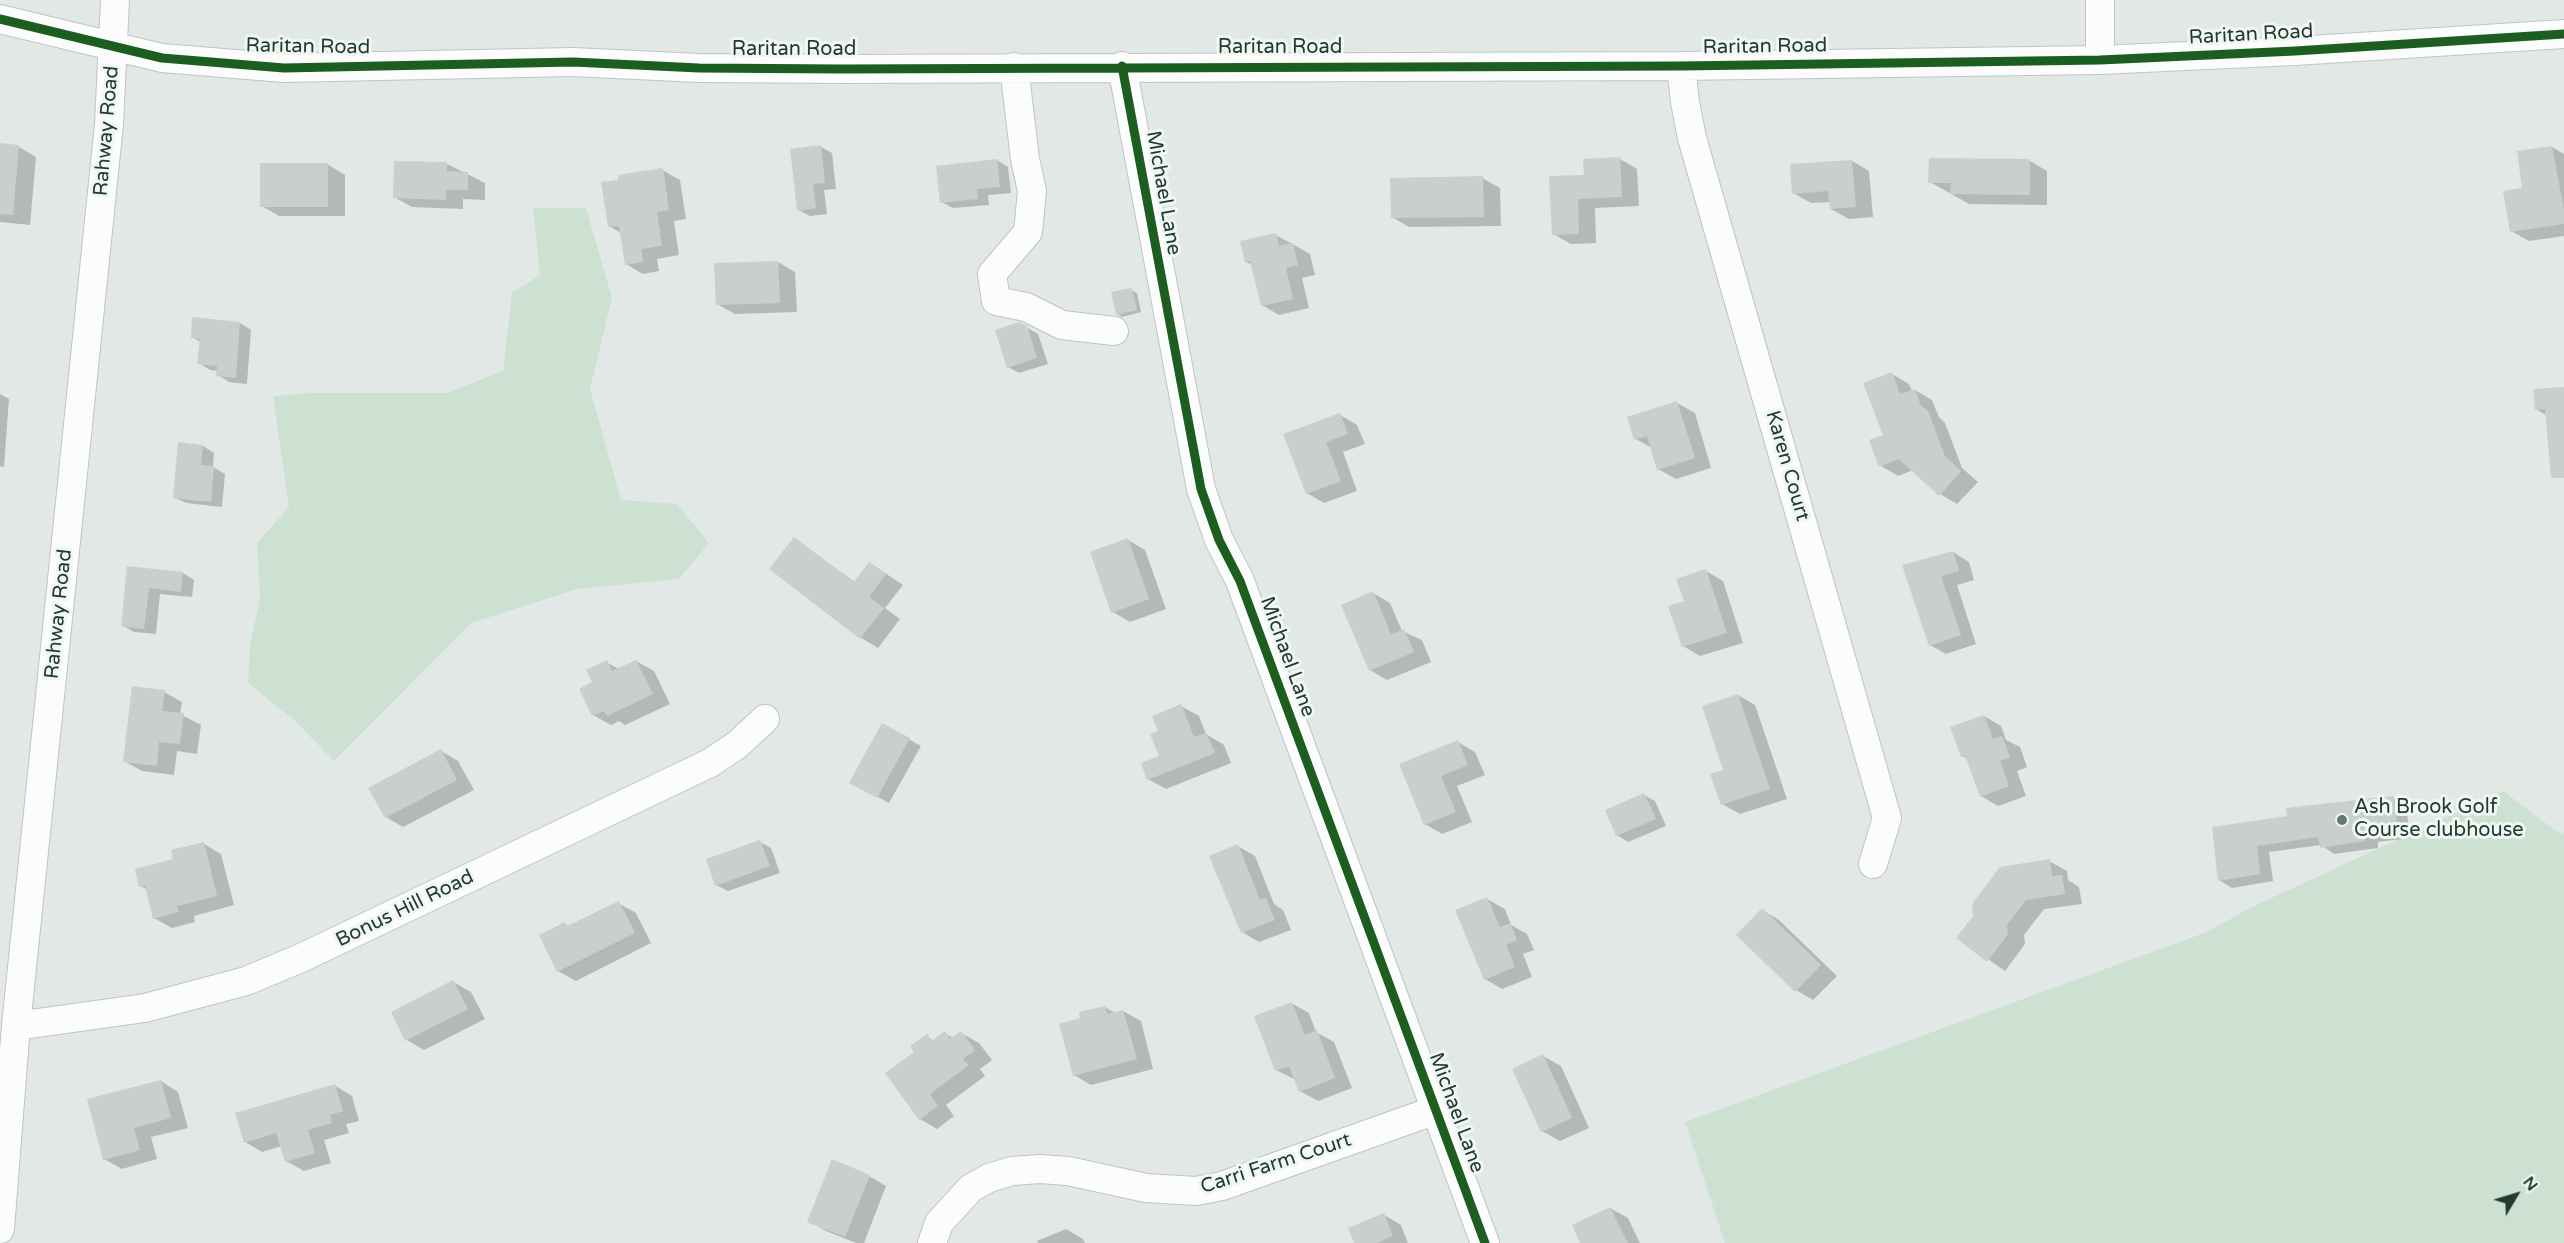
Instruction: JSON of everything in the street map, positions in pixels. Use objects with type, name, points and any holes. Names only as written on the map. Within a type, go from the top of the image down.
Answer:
[{"type":"street","name":"Rahway Road","points":[[0,1229],[16,1026],[109,124],[115,0]]},
{"type":"street","points":[[2100,0],[2100,60]]},
{"type":"street","name":"Raritan Road","points":[[0,19],[162,58],[284,68],[573,62],[699,68],[1681,66],[2100,60],[2295,51],[2564,34]]},
{"type":"street","name":"Michael Lane","points":[[1122,66],[1201,489],[1219,540],[1244,592],[1485,1243]]},
{"type":"street","name":"Karen Court","points":[[1681,66],[1692,138],[1887,818],[1873,864]]},
{"type":"street","points":[[1014,67],[1032,191],[1028,232],[992,274],[996,301],[1026,306],[1062,324],[1114,331]]},
{"type":"street","name":"Bonus Hill Road","points":[[16,1026],[157,1005],[246,981],[301,958],[710,763],[737,745],[765,719]]},
{"type":"street","name":"Carri Farm Court","points":[[932,1243],[939,1223],[970,1188],[989,1178],[1012,1171],[1040,1169],[1068,1171],[1157,1190],[1196,1191],[1222,1186],[1436,1110]]},
{"type":"green space","points":[[533,208],[586,208],[612,298],[590,389],[621,500],[677,504],[709,543],[679,579],[577,589],[471,623],[334,761],[295,721],[248,683],[250,647],[260,598],[257,543],[289,507],[273,396],[312,393],[447,393],[503,371],[512,293],[540,275]]},
{"type":"green space","points":[[2503,791],[2560,834],[2564,832],[2564,1243],[1725,1243],[1685,1122],[2207,932],[2254,906]]},
{"type":"building","points":[[0,143],[19,145],[13,215],[0,214]]},
{"type":"building","points":[[821,145],[825,183],[813,184],[816,208],[797,211],[790,149]]},
{"type":"building","points":[[2552,146],[2564,210],[2564,224],[2510,232],[2503,191],[2522,188],[2517,151]]},
{"type":"building","points":[[1620,157],[1622,197],[1578,199],[1579,234],[1552,235],[1549,176],[1584,175],[1583,159]]},
{"type":"building","points":[[1929,158],[2030,159],[2030,195],[1950,194],[1951,183],[1928,183]]},
{"type":"building","points":[[997,159],[1000,187],[977,189],[978,199],[940,203],[936,166]]},
{"type":"building","points":[[1852,160],[1856,207],[1830,209],[1828,191],[1792,194],[1790,164]]},
{"type":"building","points":[[394,161],[447,162],[447,171],[468,172],[468,190],[446,190],[446,200],[393,198]]},
{"type":"building","points":[[260,163],[328,163],[328,207],[260,207]]},
{"type":"building","points":[[663,168],[669,210],[657,212],[662,246],[641,249],[643,262],[625,265],[619,226],[608,227],[601,182],[618,180],[618,175]]},
{"type":"building","points":[[1483,176],[1484,217],[1391,218],[1390,178]]},
{"type":"building","points":[[1276,233],[1279,246],[1293,243],[1298,265],[1286,268],[1293,299],[1261,306],[1250,261],[1245,263],[1240,241]]},
{"type":"building","points":[[778,261],[780,303],[716,305],[714,263]]},
{"type":"building","points":[[1132,288],[1137,310],[1116,315],[1111,292]]},
{"type":"building","points":[[192,317],[240,322],[236,378],[216,376],[217,366],[197,364],[200,339],[191,338]]},
{"type":"building","points":[[1019,322],[1027,326],[1037,358],[1007,368],[995,330]]},
{"type":"building","points":[[1892,372],[1900,394],[1915,389],[1921,406],[1928,411],[1945,456],[1961,471],[1939,496],[1899,459],[1879,467],[1869,440],[1883,435],[1863,383]]},
{"type":"building","points":[[2564,387],[2564,478],[2551,478],[2545,409],[2535,410],[2533,389]]},
{"type":"building","points":[[1677,401],[1695,458],[1657,470],[1647,436],[1634,440],[1627,417]]},
{"type":"building","points":[[1340,413],[1348,434],[1326,442],[1341,481],[1306,494],[1283,434]]},
{"type":"building","points":[[178,442],[203,445],[201,465],[214,466],[211,502],[173,498]]},
{"type":"building","points":[[794,537],[854,582],[869,562],[886,574],[869,597],[884,608],[860,639],[769,569]]},
{"type":"building","points":[[1128,538],[1149,599],[1111,613],[1090,552]]},
{"type":"building","points":[[1953,551],[1959,571],[1941,576],[1961,635],[1929,646],[1902,565]]},
{"type":"building","points":[[127,566],[183,572],[181,592],[149,588],[144,629],[121,626]]},
{"type":"building","points":[[1706,569],[1727,633],[1682,647],[1668,606],[1684,601],[1676,579]]},
{"type":"building","points":[[1373,591],[1391,634],[1404,629],[1414,652],[1369,671],[1341,605]]},
{"type":"building","points":[[607,660],[612,671],[636,660],[653,694],[607,716],[604,711],[592,716],[579,689],[592,682],[586,670]]},
{"type":"building","points":[[132,686],[165,690],[162,711],[184,713],[180,744],[159,742],[157,766],[123,762]]},
{"type":"building","points":[[1738,694],[1770,789],[1721,805],[1710,774],[1723,770],[1702,706]]},
{"type":"building","points":[[1181,704],[1194,737],[1206,733],[1215,753],[1147,780],[1141,763],[1159,756],[1150,734],[1158,731],[1152,716]]},
{"type":"building","points":[[1984,715],[1993,739],[2002,736],[2010,757],[2000,761],[2009,786],[1980,797],[1965,755],[1961,757],[1950,727]]},
{"type":"building","points":[[882,723],[910,738],[877,798],[849,783]]},
{"type":"building","points":[[1458,740],[1468,765],[1441,776],[1456,812],[1424,825],[1399,764]]},
{"type":"building","points":[[441,749],[457,780],[385,818],[368,788]]},
{"type":"building","points":[[1644,793],[1656,819],[1616,836],[1605,810]]},
{"type":"building","points":[[2393,796],[2398,831],[2365,836],[2365,841],[2320,848],[2318,837],[2257,846],[2260,874],[2218,881],[2212,827],[2287,816],[2286,808]]},
{"type":"building","points":[[760,840],[770,866],[715,886],[706,859]]},
{"type":"building","points":[[204,842],[217,896],[177,906],[179,912],[153,919],[145,886],[139,887],[135,869],[173,859],[171,850]]},
{"type":"building","points":[[1238,844],[1260,900],[1266,898],[1275,920],[1241,933],[1209,856]]},
{"type":"building","points":[[2050,859],[2052,876],[2062,875],[2065,894],[2026,900],[2007,925],[2008,934],[1987,962],[1956,938],[1973,916],[1972,904],[2000,867]]},
{"type":"building","points":[[1487,897],[1500,927],[1510,923],[1517,940],[1506,945],[1515,967],[1484,980],[1455,910]]},
{"type":"building","points":[[619,901],[635,933],[557,972],[539,935],[565,922],[567,926]]},
{"type":"building","points":[[1762,908],[1821,965],[1795,992],[1736,935]]},
{"type":"building","points":[[453,980],[468,1009],[405,1041],[391,1012]]},
{"type":"building","points":[[1292,1002],[1305,1035],[1317,1030],[1335,1078],[1299,1092],[1289,1066],[1275,1071],[1254,1016]]},
{"type":"building","points":[[1105,1006],[1107,1014],[1123,1010],[1137,1059],[1073,1076],[1059,1024],[1080,1018],[1079,1012]]},
{"type":"building","points":[[945,1031],[950,1039],[961,1031],[975,1050],[963,1059],[969,1065],[930,1094],[938,1106],[919,1120],[885,1073],[914,1052],[910,1046],[927,1034],[932,1041]]},
{"type":"building","points":[[1543,1054],[1572,1118],[1541,1132],[1512,1069]]},
{"type":"building","points":[[161,1080],[171,1118],[134,1128],[140,1150],[103,1160],[87,1099]]},
{"type":"building","points":[[335,1084],[343,1111],[330,1115],[332,1123],[308,1130],[315,1153],[285,1162],[276,1133],[244,1143],[235,1113]]},
{"type":"building","points":[[832,1159],[870,1175],[845,1237],[807,1222]]},
{"type":"building","points":[[1610,1207],[1628,1243],[1580,1243],[1572,1225]]},
{"type":"building","points":[[1384,1213],[1393,1236],[1377,1243],[1354,1243],[1348,1228]]},
{"type":"cycle path","points":[[0,19],[162,58],[284,68],[573,62],[699,68],[842,69],[1681,66],[2100,60],[2295,51],[2564,34]]},
{"type":"cycle path","points":[[1122,66],[1201,489],[1219,540],[1240,581],[1485,1243]]},
{"type":"place","name":"Ash Brook Golf Course clubhouse","points":[[2342,820]]}]
